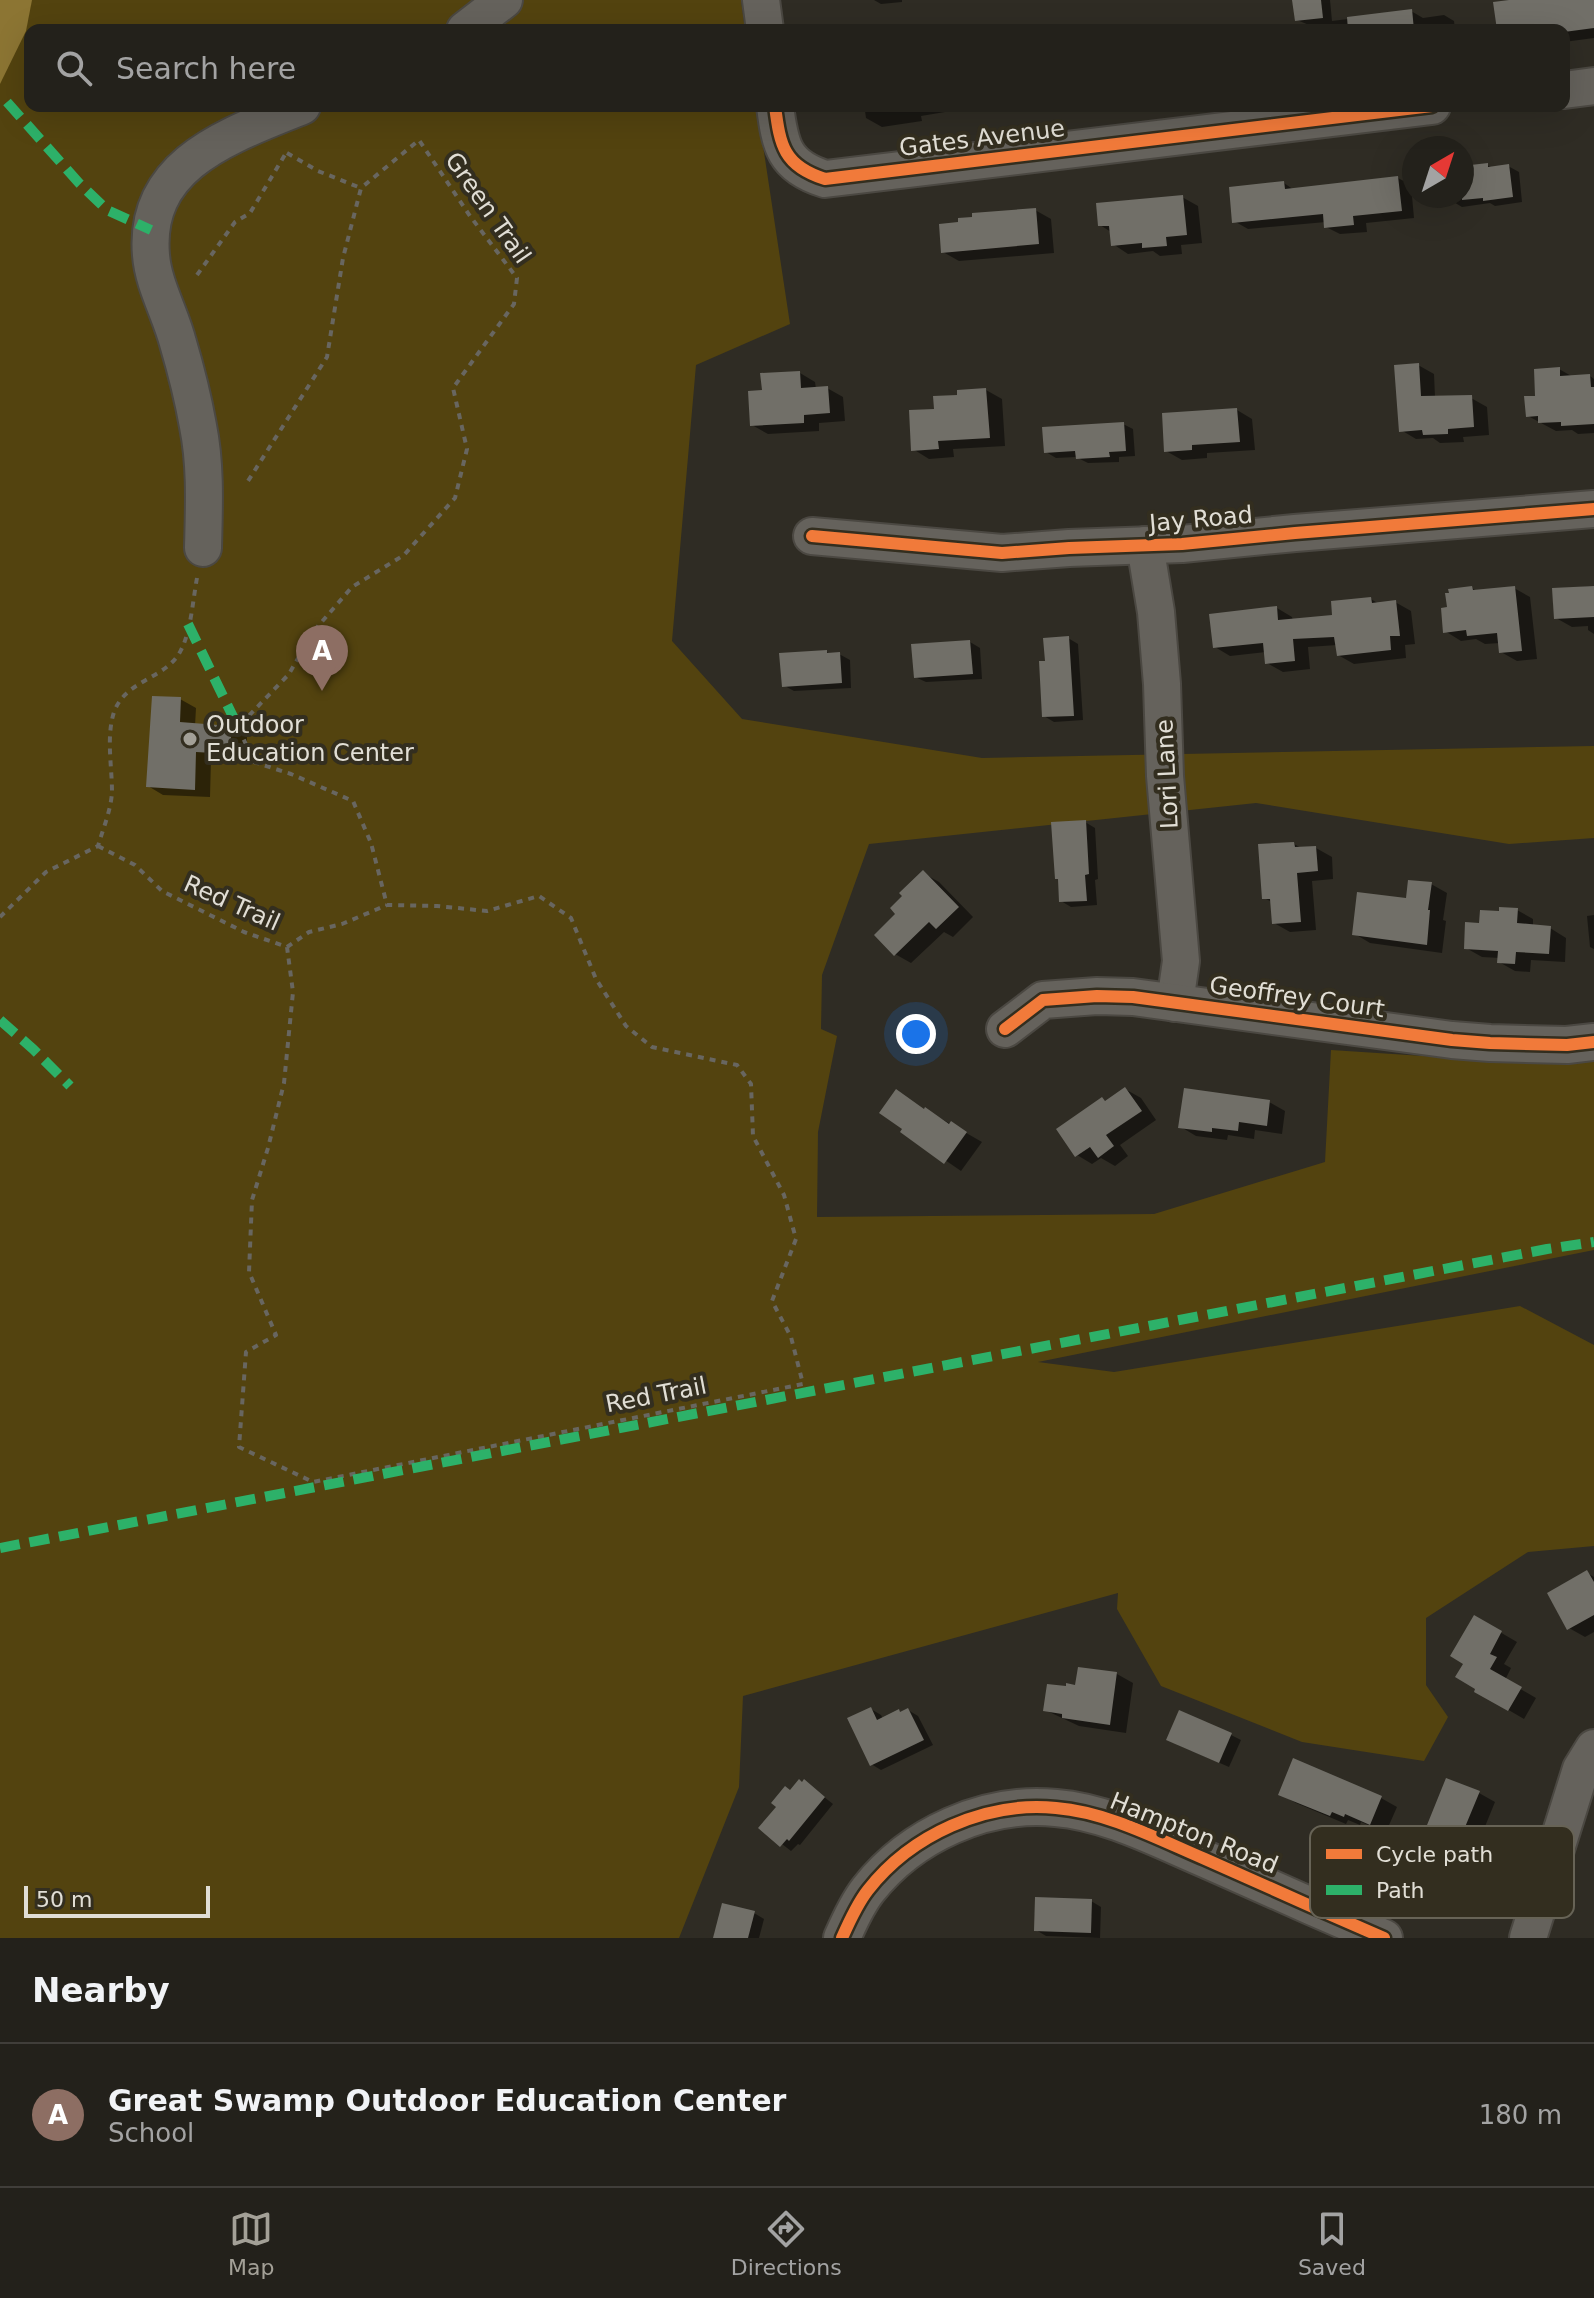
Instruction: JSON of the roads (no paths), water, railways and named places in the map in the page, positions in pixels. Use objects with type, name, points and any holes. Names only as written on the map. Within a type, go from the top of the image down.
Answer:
[{"type":"street","points":[[473,24],[504,0]]},
{"type":"street","points":[[761,0],[764,24]]},
{"type":"street","points":[[1570,89],[1594,86]]},
{"type":"street","name":"Gates Avenue","points":[[776,112],[782,148],[790,159],[825,179],[1382,112]]},
{"type":"street","points":[[203,548],[204,495],[199,427],[178,339],[151,258],[151,230],[156,208],[166,187],[180,170],[217,143],[286,113]]},
{"type":"street","name":"Jay Road","points":[[812,536],[1002,553],[1182,544],[1594,509]]},
{"type":"street","name":"Lori Lane","points":[[1145,545],[1156,612],[1165,776],[1181,961],[1175,1003]]},
{"type":"street","name":"Geoffrey Court","points":[[1005,1029],[1043,1000],[1097,996],[1133,997],[1490,1043],[1567,1045],[1594,1042]]},
{"type":"street","points":[[1563,1826],[1581,1769],[1594,1748]]},
{"type":"street","name":"Hampton Road","points":[[842,1938],[865,1892],[908,1850],[972,1818],[1013,1808],[1056,1808],[1092,1815],[1163,1841],[1310,1906]]},
{"type":"street","name":"Hampton Road","points":[[1338,1918],[1384,1938]]},
{"type":"street","points":[[1528,1938],[1534,1918]]},
{"type":"place","name":"Great Swamp Outdoor Education Center","points":[[322,691]]},
{"type":"place","name":"Outdoor Education Center","points":[[190,739]]}]
